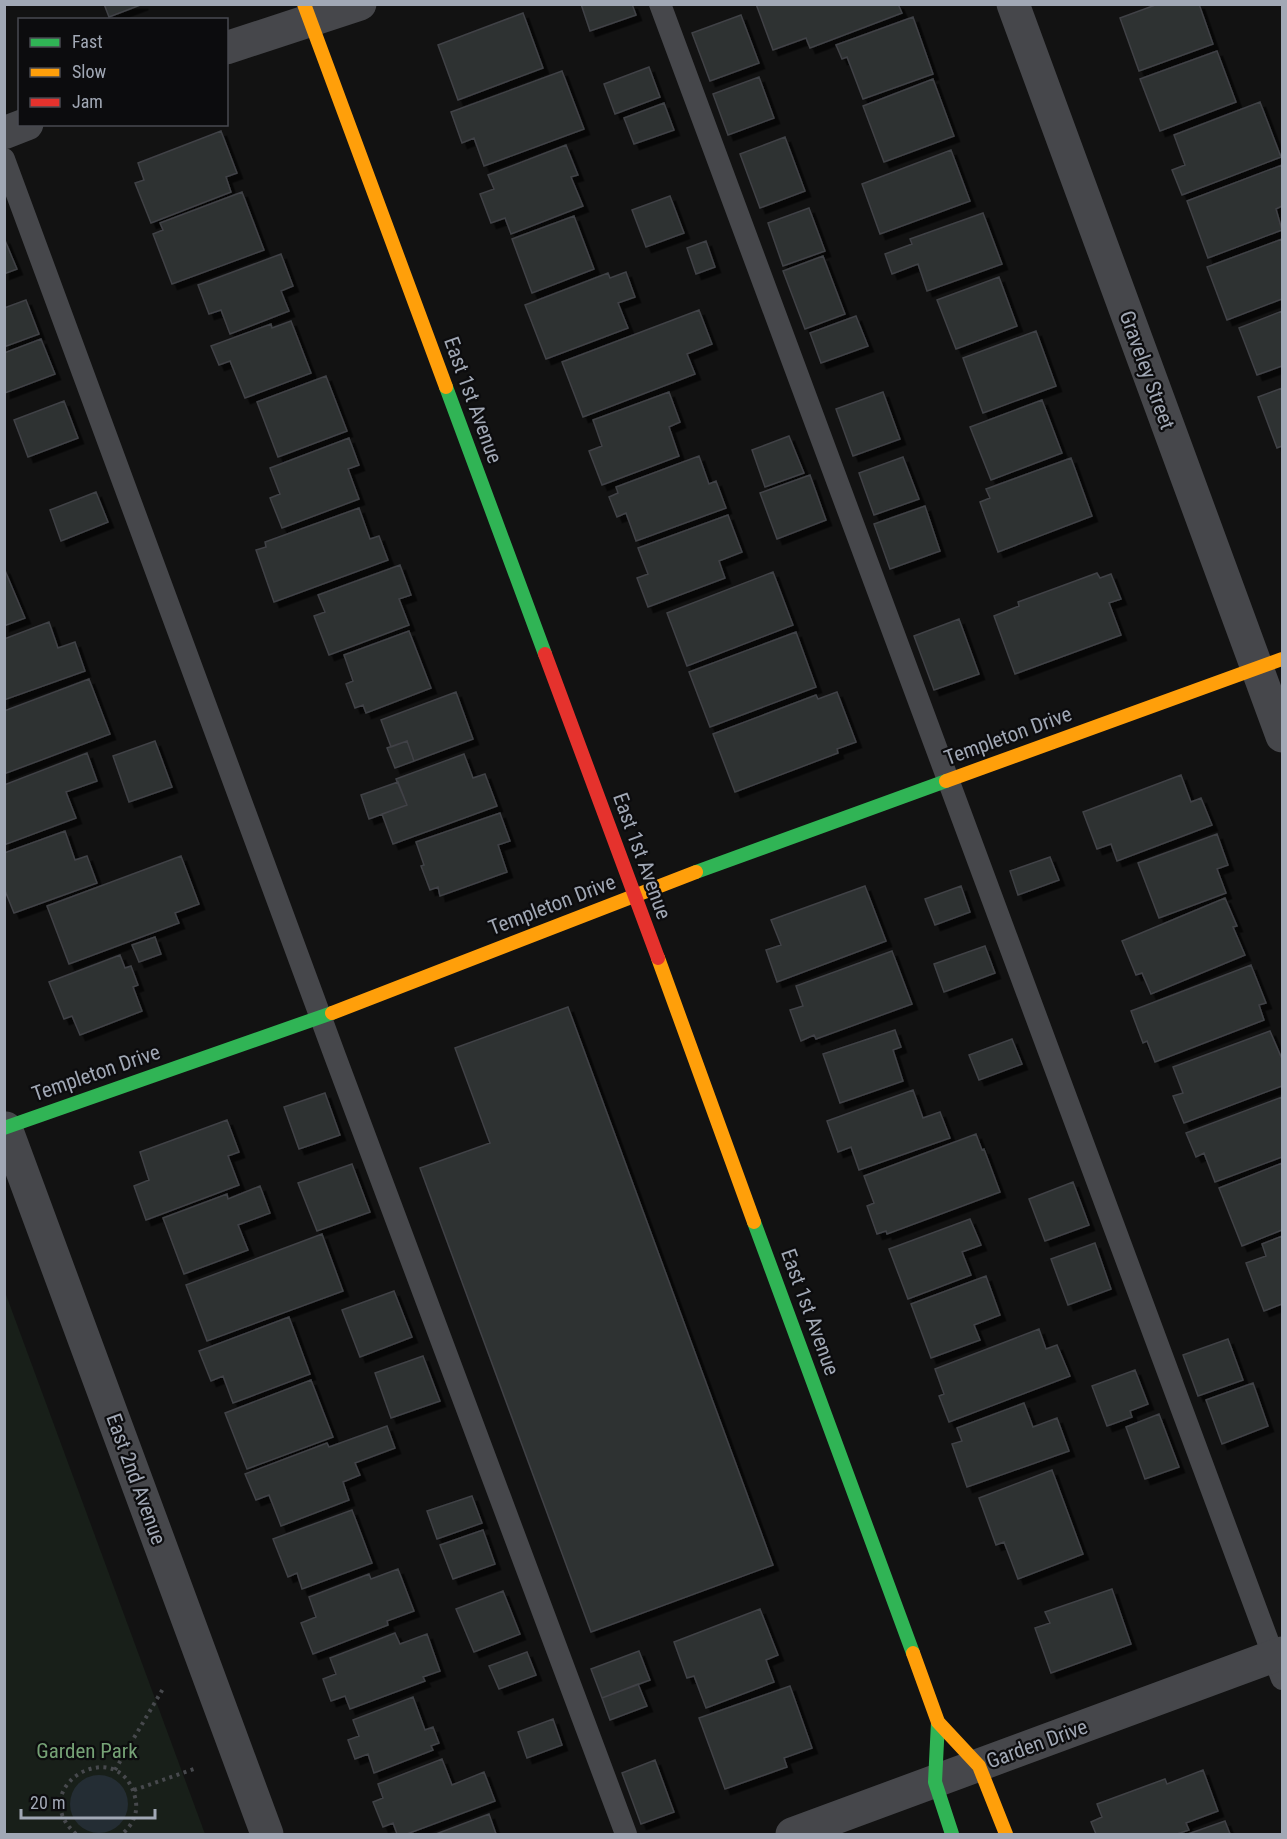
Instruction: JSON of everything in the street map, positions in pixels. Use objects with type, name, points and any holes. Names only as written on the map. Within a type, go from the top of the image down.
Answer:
[{"type":"main road","name":"East 1st Avenue","points":[[306,12],[938,1722],[979,1766],[1006,1834]]},
{"type":"main road","name":"Templeton Drive","points":[[5,1127],[321,1017],[581,915],[1270,663]]},
{"type":"main road","name":"East 1st Avenue","points":[[938,1722],[935,1782],[952,1834]]},
{"type":"street","points":[[228,47],[306,12],[360,4]]},
{"type":"street","name":"Graveley Street","points":[[1013,4],[1270,663],[1282,736]]},
{"type":"street","points":[[4,133],[22,126]]},
{"type":"street","name":"East 2nd Avenue","points":[[5,1127],[267,1834]]},
{"type":"street","name":"Garden Drive","points":[[792,1834],[979,1766],[1280,1663]]},
{"type":"lane","points":[[660,4],[1280,1663]]},
{"type":"lane","points":[[4,159],[626,1834]]},
{"type":"path","points":[[115,1770],[164,1687]]},
{"type":"path","points":[[76,1834],[69,1828],[63,1817],[61,1804],[63,1792],[78,1772],[103,1767],[115,1770],[130,1782],[134,1790],[136,1814],[131,1825],[122,1834]]},
{"type":"path","points":[[134,1790],[194,1769]]},
{"type":"green space","name":"Garden Park","points":[[5,1292],[205,1834],[4,1834]]},
{"type":"shaded area","points":[[99,1775],[115,1780],[123,1788],[128,1804],[123,1820],[115,1828],[99,1833],[83,1828],[75,1820],[70,1804],[75,1788],[83,1780]]},
{"type":"building","points":[[104,4],[143,4],[109,17]]},
{"type":"building","points":[[581,4],[632,4],[636,15],[590,31]]},
{"type":"building","points":[[756,4],[898,4],[902,13],[810,48],[806,38],[773,50]]},
{"type":"building","points":[[1158,4],[1199,4],[1213,44],[1139,71],[1120,18]]},
{"type":"building","points":[[523,13],[543,68],[458,100],[438,45]]},
{"type":"building","points":[[741,15],[759,63],[710,81],[692,33]]},
{"type":"building","points":[[913,17],[933,74],[863,99],[847,57],[842,59],[836,45]]},
{"type":"building","points":[[1217,51],[1236,102],[1160,131],[1140,79]]},
{"type":"building","points":[[649,67],[660,97],[615,114],[604,84]]},
{"type":"building","points":[[562,71],[584,129],[484,166],[474,138],[462,143],[451,112]]},
{"type":"building","points":[[759,77],[774,118],[728,135],[713,94]]},
{"type":"building","points":[[933,79],[954,136],[884,162],[863,106]]},
{"type":"building","points":[[1260,102],[1281,157],[1182,195],[1172,170],[1185,165],[1174,135]]},
{"type":"building","points":[[664,103],[674,130],[634,144],[624,118]]},
{"type":"building","points":[[221,131],[237,173],[226,177],[231,192],[151,223],[135,183],[144,180],[138,163]]},
{"type":"building","points":[[785,137],[805,191],[760,208],[740,154]]},
{"type":"building","points":[[566,145],[578,175],[571,177],[583,206],[511,234],[505,218],[491,223],[480,194],[494,189],[488,175]]},
{"type":"building","points":[[951,150],[970,201],[880,234],[862,184]]},
{"type":"building","points":[[1282,165],[1282,206],[1276,209],[1282,230],[1208,258],[1187,201]]},
{"type":"building","points":[[242,192],[264,250],[172,284],[153,234],[163,230],[160,223]]},
{"type":"building","points":[[670,196],[684,233],[646,247],[632,210]]},
{"type":"building","points":[[809,208],[825,251],[783,266],[768,223]]},
{"type":"building","points":[[983,213],[1002,264],[927,291],[918,264],[892,274],[885,254],[912,244],[910,239]]},
{"type":"building","points":[[574,216],[594,269],[532,293],[512,239]]},
{"type":"building","points":[[4,238],[17,269],[4,274]]},
{"type":"building","points":[[1282,239],[1282,299],[1227,320],[1207,267]]},
{"type":"building","points":[[706,241],[715,267],[696,274],[687,248]]},
{"type":"building","points":[[281,254],[293,286],[281,291],[289,311],[230,334],[221,310],[209,314],[198,285]]},
{"type":"building","points":[[823,256],[845,314],[805,329],[783,271]]},
{"type":"building","points":[[626,272],[635,297],[618,303],[628,328],[546,359],[525,305],[608,273],[610,278]]},
{"type":"building","points":[[999,277],[1017,326],[956,349],[937,300]]},
{"type":"building","points":[[26,300],[39,334],[4,347],[4,308]]},
{"type":"building","points":[[699,310],[712,344],[687,354],[695,374],[583,417],[562,362]]},
{"type":"building","points":[[1282,311],[1282,366],[1257,375],[1239,328]]},
{"type":"building","points":[[856,316],[868,346],[821,363],[810,333]]},
{"type":"building","points":[[291,321],[311,373],[245,398],[230,361],[219,365],[211,346],[271,324],[272,328]]},
{"type":"building","points":[[1036,331],[1056,386],[983,413],[963,358]]},
{"type":"building","points":[[41,339],[55,374],[5,393],[4,353]]},
{"type":"building","points":[[326,376],[347,431],[278,457],[257,402]]},
{"type":"building","points":[[1282,388],[1282,446],[1277,448],[1258,397]]},
{"type":"building","points":[[669,392],[680,422],[669,427],[679,456],[602,485],[589,451],[602,446],[593,420]]},
{"type":"building","points":[[883,392],[900,439],[853,456],[836,409]]},
{"type":"building","points":[[1042,400],[1062,453],[991,480],[970,427]]},
{"type":"building","points":[[64,401],[78,438],[28,457],[14,420]]},
{"type":"building","points":[[789,436],[804,473],[765,487],[752,450]]},
{"type":"building","points":[[349,438],[359,465],[348,469],[359,499],[282,528],[270,498],[280,494],[270,468]]},
{"type":"building","points":[[699,456],[709,484],[716,481],[726,508],[636,541],[626,513],[617,517],[609,497],[618,493],[616,487]]},
{"type":"building","points":[[903,457],[919,499],[874,515],[859,473]]},
{"type":"building","points":[[1071,458],[1092,516],[998,552],[980,502],[990,498],[986,489]]},
{"type":"building","points":[[810,475],[826,520],[777,539],[760,493]]},
{"type":"building","points":[[96,492],[108,522],[61,541],[50,510]]},
{"type":"building","points":[[925,506],[940,551],[890,569],[874,524]]},
{"type":"building","points":[[359,508],[370,539],[379,536],[388,560],[274,602],[256,550],[266,547],[265,542]]},
{"type":"building","points":[[728,515],[742,552],[719,561],[725,578],[648,607],[637,578],[648,574],[638,548]]},
{"type":"building","points":[[400,565],[411,595],[399,599],[409,625],[329,655],[314,616],[325,612],[318,595]]},
{"type":"building","points":[[4,568],[25,618],[4,626]]},
{"type":"building","points":[[773,572],[793,625],[687,666],[667,613]]},
{"type":"building","points":[[1097,573],[1100,578],[1111,574],[1121,599],[1109,603],[1121,635],[1015,674],[994,616],[1019,606],[1018,602]]},
{"type":"building","points":[[959,619],[979,674],[934,690],[914,636]]},
{"type":"building","points":[[49,622],[58,648],[75,642],[85,671],[4,700],[4,639]]},
{"type":"building","points":[[409,631],[431,688],[366,713],[363,705],[355,708],[346,684],[353,681],[344,655]]},
{"type":"building","points":[[796,632],[816,687],[710,727],[689,672]]},
{"type":"building","points":[[89,679],[110,734],[4,774],[4,711]]},
{"type":"building","points":[[456,692],[473,739],[414,761],[407,741],[391,747],[381,720]]},
{"type":"building","points":[[837,692],[856,742],[837,749],[838,753],[735,792],[713,734],[816,695],[818,699]]},
{"type":"building","points":[[155,741],[172,787],[129,802],[113,756]]},
{"type":"building","points":[[407,741],[414,761],[395,768],[387,748]]},
{"type":"building","points":[[87,753],[97,781],[66,792],[76,818],[4,845],[4,785]]},
{"type":"building","points":[[464,754],[473,778],[485,774],[497,806],[393,844],[382,814],[407,805],[396,779]]},
{"type":"building","points":[[1181,775],[1191,802],[1201,798],[1212,825],[1117,861],[1111,844],[1097,849],[1083,812]]},
{"type":"building","points":[[398,782],[407,805],[369,819],[361,795]]},
{"type":"building","points":[[500,813],[510,841],[498,845],[507,872],[440,896],[438,887],[430,890],[421,866],[424,865],[416,842]]},
{"type":"building","points":[[65,831],[75,860],[87,856],[97,883],[14,913],[4,888],[4,853]]},
{"type":"building","points":[[1217,834],[1228,865],[1217,869],[1226,893],[1159,918],[1138,863]]},
{"type":"building","points":[[181,856],[199,904],[175,913],[179,923],[69,964],[47,906]]},
{"type":"building","points":[[1050,857],[1059,880],[1018,895],[1010,871]]},
{"type":"building","points":[[865,886],[886,941],[777,982],[766,950],[781,945],[771,920]]},
{"type":"building","points":[[961,886],[970,912],[935,925],[925,899]]},
{"type":"building","points":[[1225,898],[1237,926],[1233,927],[1245,955],[1151,994],[1142,973],[1136,975],[1122,941]]},
{"type":"building","points":[[155,937],[161,954],[139,962],[132,945]]},
{"type":"building","points":[[985,946],[995,973],[944,992],[934,964]]},
{"type":"building","points":[[892,951],[912,1004],[816,1039],[814,1035],[801,1041],[790,1010],[803,1006],[796,986]]},
{"type":"building","points":[[120,955],[125,968],[131,966],[138,985],[133,987],[142,1011],[80,1035],[72,1016],[64,1019],[49,982]]},
{"type":"building","points":[[1251,965],[1266,1003],[1259,1005],[1264,1020],[1155,1062],[1147,1041],[1143,1043],[1131,1011]]},
{"type":"building","points":[[568,1007],[773,1565],[591,1632],[420,1168],[490,1143],[455,1048]]},
{"type":"building","points":[[895,1030],[901,1047],[893,1050],[903,1081],[840,1103],[823,1054]]},
{"type":"building","points":[[1270,1031],[1282,1059],[1282,1086],[1184,1123],[1173,1096],[1183,1093],[1173,1067]]},
{"type":"building","points":[[1012,1039],[1022,1064],[979,1080],[969,1055]]},
{"type":"building","points":[[913,1090],[923,1118],[940,1112],[950,1138],[859,1170],[851,1147],[838,1152],[827,1121]]},
{"type":"building","points":[[325,1093],[340,1135],[299,1149],[284,1107]]},
{"type":"building","points":[[1282,1097],[1282,1157],[1215,1182],[1204,1153],[1196,1157],[1186,1133]]},
{"type":"building","points":[[227,1120],[239,1152],[228,1156],[239,1185],[146,1220],[134,1186],[149,1180],[140,1152]]},
{"type":"building","points":[[976,1134],[1000,1192],[887,1234],[886,1231],[877,1234],[867,1206],[874,1203],[864,1176]]},
{"type":"building","points":[[1282,1163],[1282,1230],[1242,1246],[1219,1188]]},
{"type":"building","points":[[352,1164],[370,1212],[317,1231],[298,1183]]},
{"type":"building","points":[[1073,1182],[1089,1225],[1045,1241],[1029,1199]]},
{"type":"building","points":[[260,1186],[270,1213],[238,1225],[248,1250],[184,1274],[163,1218],[227,1194],[228,1199]]},
{"type":"building","points":[[970,1219],[981,1245],[962,1252],[971,1275],[908,1299],[889,1249]]},
{"type":"building","points":[[322,1234],[343,1291],[207,1341],[186,1285]]},
{"type":"building","points":[[1282,1236],[1282,1304],[1264,1311],[1246,1263],[1266,1256],[1262,1244]]},
{"type":"building","points":[[1095,1243],[1111,1289],[1068,1305],[1051,1259]]},
{"type":"building","points":[[986,1276],[1000,1315],[974,1325],[980,1340],[931,1358],[911,1304]]},
{"type":"building","points":[[394,1291],[412,1337],[360,1357],[342,1310]]},
{"type":"building","points":[[289,1317],[310,1374],[233,1403],[223,1376],[211,1381],[199,1351]]},
{"type":"building","points":[[1039,1329],[1046,1349],[1057,1345],[1070,1376],[949,1422],[939,1396],[944,1394],[935,1369]]},
{"type":"building","points":[[1228,1339],[1243,1380],[1198,1396],[1183,1355]]},
{"type":"building","points":[[423,1356],[440,1401],[391,1418],[375,1373]]},
{"type":"building","points":[[1135,1370],[1148,1404],[1130,1411],[1132,1417],[1107,1426],[1092,1386]]},
{"type":"building","points":[[311,1380],[333,1437],[247,1469],[225,1413]]},
{"type":"building","points":[[1253,1383],[1268,1426],[1222,1444],[1206,1400]]},
{"type":"building","points":[[1024,1403],[1033,1427],[1057,1418],[1069,1451],[967,1487],[952,1444],[962,1441],[957,1428]]},
{"type":"building","points":[[1159,1414],[1179,1467],[1145,1479],[1126,1427]]},
{"type":"building","points":[[387,1426],[395,1448],[355,1463],[360,1475],[343,1482],[349,1500],[281,1526],[269,1495],[256,1500],[245,1474],[327,1443],[329,1447]]},
{"type":"building","points":[[1052,1470],[1083,1554],[1018,1579],[1004,1542],[996,1545],[979,1498]]},
{"type":"building","points":[[472,1496],[482,1523],[437,1539],[427,1511]]},
{"type":"building","points":[[352,1510],[372,1563],[302,1589],[297,1573],[288,1577],[273,1539]]},
{"type":"building","points":[[483,1530],[495,1564],[453,1579],[440,1545]]},
{"type":"building","points":[[398,1569],[414,1611],[387,1621],[388,1625],[313,1654],[301,1623],[316,1617],[309,1597],[369,1574],[371,1579]]},
{"type":"building","points":[[1112,1589],[1131,1644],[1051,1673],[1035,1628],[1050,1623],[1045,1612]]},
{"type":"building","points":[[503,1591],[520,1634],[474,1652],[456,1609]]},
{"type":"building","points":[[760,1609],[778,1655],[766,1660],[774,1682],[706,1708],[694,1676],[687,1678],[674,1642]]},
{"type":"building","points":[[395,1633],[400,1644],[427,1634],[440,1671],[423,1677],[425,1681],[350,1709],[345,1696],[331,1701],[323,1679],[336,1674],[330,1658]]},
{"type":"building","points":[[639,1651],[650,1680],[602,1698],[591,1669]]},
{"type":"building","points":[[527,1652],[536,1675],[499,1689],[489,1666]]},
{"type":"building","points":[[638,1684],[647,1706],[610,1720],[602,1698]]},
{"type":"building","points":[[790,1686],[812,1748],[784,1758],[787,1767],[725,1789],[699,1718]]},
{"type":"building","points":[[413,1697],[425,1730],[433,1727],[439,1743],[431,1746],[433,1750],[374,1773],[368,1754],[355,1759],[348,1740],[359,1736],[353,1720]]},
{"type":"building","points":[[553,1719],[562,1745],[527,1758],[518,1732]]},
{"type":"building","points":[[442,1759],[452,1785],[484,1772],[495,1801],[407,1834],[397,1834],[393,1823],[383,1827],[373,1802],[383,1798],[378,1784]]},
{"type":"building","points":[[655,1760],[674,1812],[641,1824],[622,1773]]},
{"type":"building","points":[[1203,1770],[1218,1811],[1186,1823],[1189,1830],[1177,1834],[1096,1834],[1091,1822],[1102,1817],[1097,1804],[1165,1779],[1167,1784]]},
{"type":"building","points":[[489,1814],[496,1834],[436,1834]]},
{"type":"building","points":[[1225,1821],[1230,1834],[1188,1834]]},
{"type":"traffic: fast","points":[[446,387],[545,654]]},
{"type":"traffic: fast","points":[[696,872],[946,781]]},
{"type":"traffic: fast","points":[[4,1128],[332,1013]]},
{"type":"traffic: fast","points":[[754,1222],[913,1653]]},
{"type":"traffic: fast","points":[[938,1722],[935,1782],[952,1834]]},
{"type":"traffic: slow","points":[[304,4],[446,387]]},
{"type":"traffic: slow","points":[[946,781],[1282,659]]},
{"type":"traffic: slow","points":[[332,1013],[696,872]]},
{"type":"traffic: slow","points":[[658,958],[754,1222]]},
{"type":"traffic: slow","points":[[913,1653],[938,1722],[979,1766],[1006,1834]]},
{"type":"traffic: jam","points":[[545,654],[658,958]]}]
